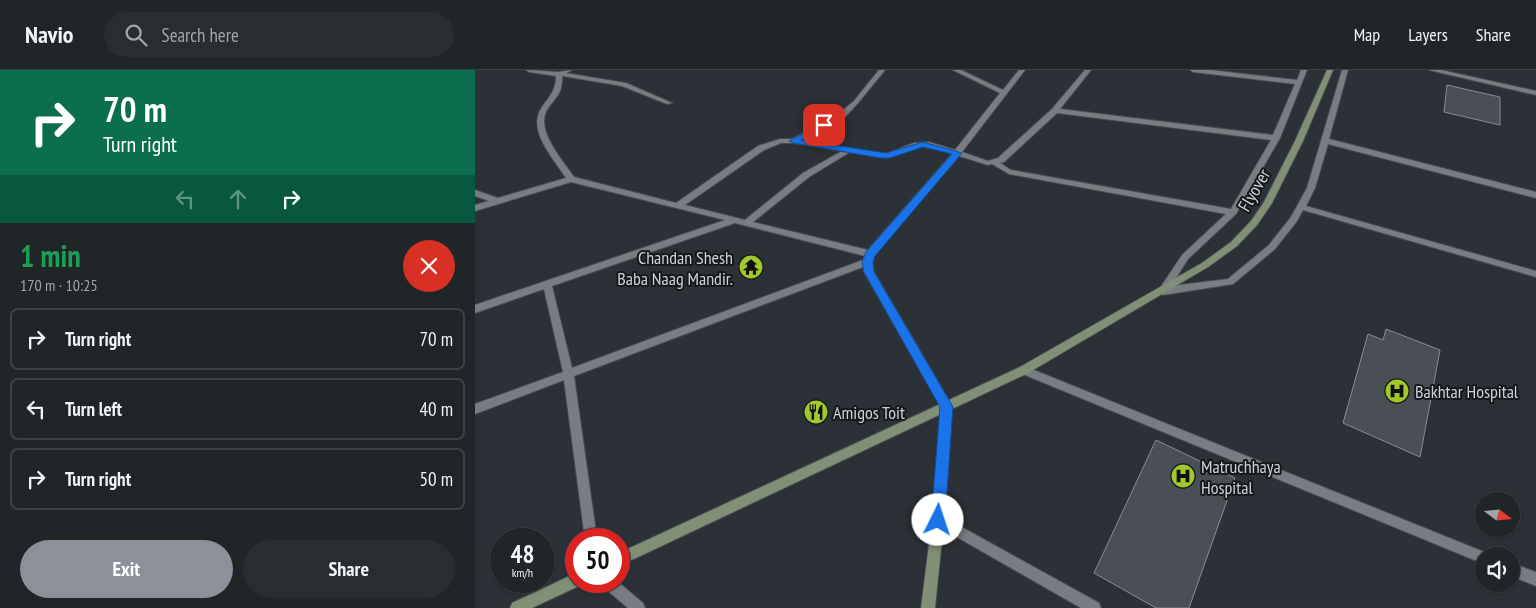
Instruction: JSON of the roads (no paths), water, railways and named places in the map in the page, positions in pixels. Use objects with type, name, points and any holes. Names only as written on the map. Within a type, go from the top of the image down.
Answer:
[{"type":"main road","name":"Flyover","points":[[630,555],[1024,370],[1205,265],[1234,244],[1254,223],[1267,203],[1299,141],[1330,70]]},
{"type":"main road","points":[[929,608],[947,407]]},
{"type":"main road","points":[[517,608],[565,585]]},
{"type":"street","points":[[529,70],[624,84],[669,103]]},
{"type":"street","points":[[559,74],[569,70]]},
{"type":"street","points":[[793,141],[840,117],[856,102],[882,70]]},
{"type":"street","points":[[957,70],[1005,93]]},
{"type":"street","points":[[475,409],[569,375],[869,258],[957,153],[1022,70]]},
{"type":"street","points":[[677,206],[761,148],[780,141],[793,141],[887,156],[923,144],[988,163],[995,163],[1001,160],[1055,111],[1088,70]]},
{"type":"street","points":[[1193,70],[1298,82]]},
{"type":"street","points":[[1163,291],[1185,257],[1233,212],[1276,138],[1304,70]]},
{"type":"street","points":[[1163,291],[1230,282],[1272,247],[1301,207],[1311,188],[1345,70]]},
{"type":"street","points":[[1431,70],[1536,93]]},
{"type":"street","points":[[559,74],[560,85],[558,93],[542,112],[539,124],[542,133],[571,179]]},
{"type":"street","points":[[1055,111],[1276,138]]},
{"type":"street","points":[[1326,141],[1536,194]]},
{"type":"street","points":[[746,223],[806,175],[849,150]]},
{"type":"street","points":[[995,163],[1009,172],[1233,212]]},
{"type":"street","points":[[475,208],[571,179],[746,223],[869,258]]},
{"type":"street","points":[[475,193],[498,201]]},
{"type":"street","points":[[1301,207],[1536,274]]},
{"type":"street","points":[[475,309],[733,220]]},
{"type":"street","points":[[869,258],[869,272],[947,407]]},
{"type":"street","points":[[547,284],[569,375],[590,528]]},
{"type":"street","points":[[1024,370],[1475,554]]},
{"type":"street","points":[[938,520],[1094,608]]},
{"type":"street","points":[[1520,573],[1536,579]]},
{"type":"street","points":[[621,593],[638,608]]},
{"type":"place","name":"Chandan Shesh Baba Naag Mandir.","points":[[751,267]]},
{"type":"place","name":"Bakhtar Hospital","points":[[1397,391]]},
{"type":"place","name":"Amigos Toit","points":[[816,412]]},
{"type":"place","name":"Matruchhaya Hospital","points":[[1183,476]]}]
